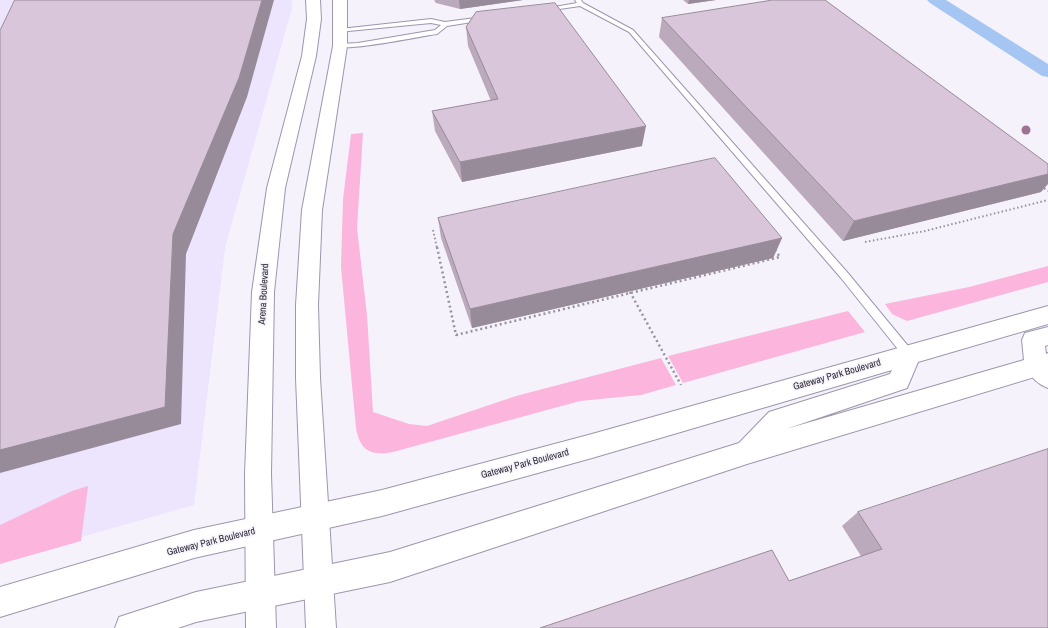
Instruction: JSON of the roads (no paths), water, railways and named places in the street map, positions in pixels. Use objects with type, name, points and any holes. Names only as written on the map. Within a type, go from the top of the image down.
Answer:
[{"type":"street","name":"Arena Boulevard","points":[[261,628],[258,474],[263,292],[276,188],[309,56],[314,19],[313,0]]},
{"type":"street","points":[[321,628],[308,378],[307,305],[309,254],[318,168],[340,38],[340,0]]},
{"type":"street","points":[[314,19],[327,31],[331,41],[340,38]]},
{"type":"street","name":"Gateway Park Boulevard","points":[[0,602],[194,544],[382,503],[584,448],[1048,315]]},
{"type":"street","points":[[130,628],[196,607],[390,567],[747,452],[1044,369],[1033,340],[1048,336]]},
{"type":"street","points":[[747,452],[778,420],[899,381],[909,355]]},
{"type":"lane","points":[[536,11],[579,2],[631,31],[844,275],[909,355]]},
{"type":"lane","points":[[340,38],[431,21],[446,24],[491,17]]},
{"type":"lane","points":[[340,38],[358,45],[437,32],[446,24]]},
{"type":"waterway","points":[[935,0],[1048,72]]}]
